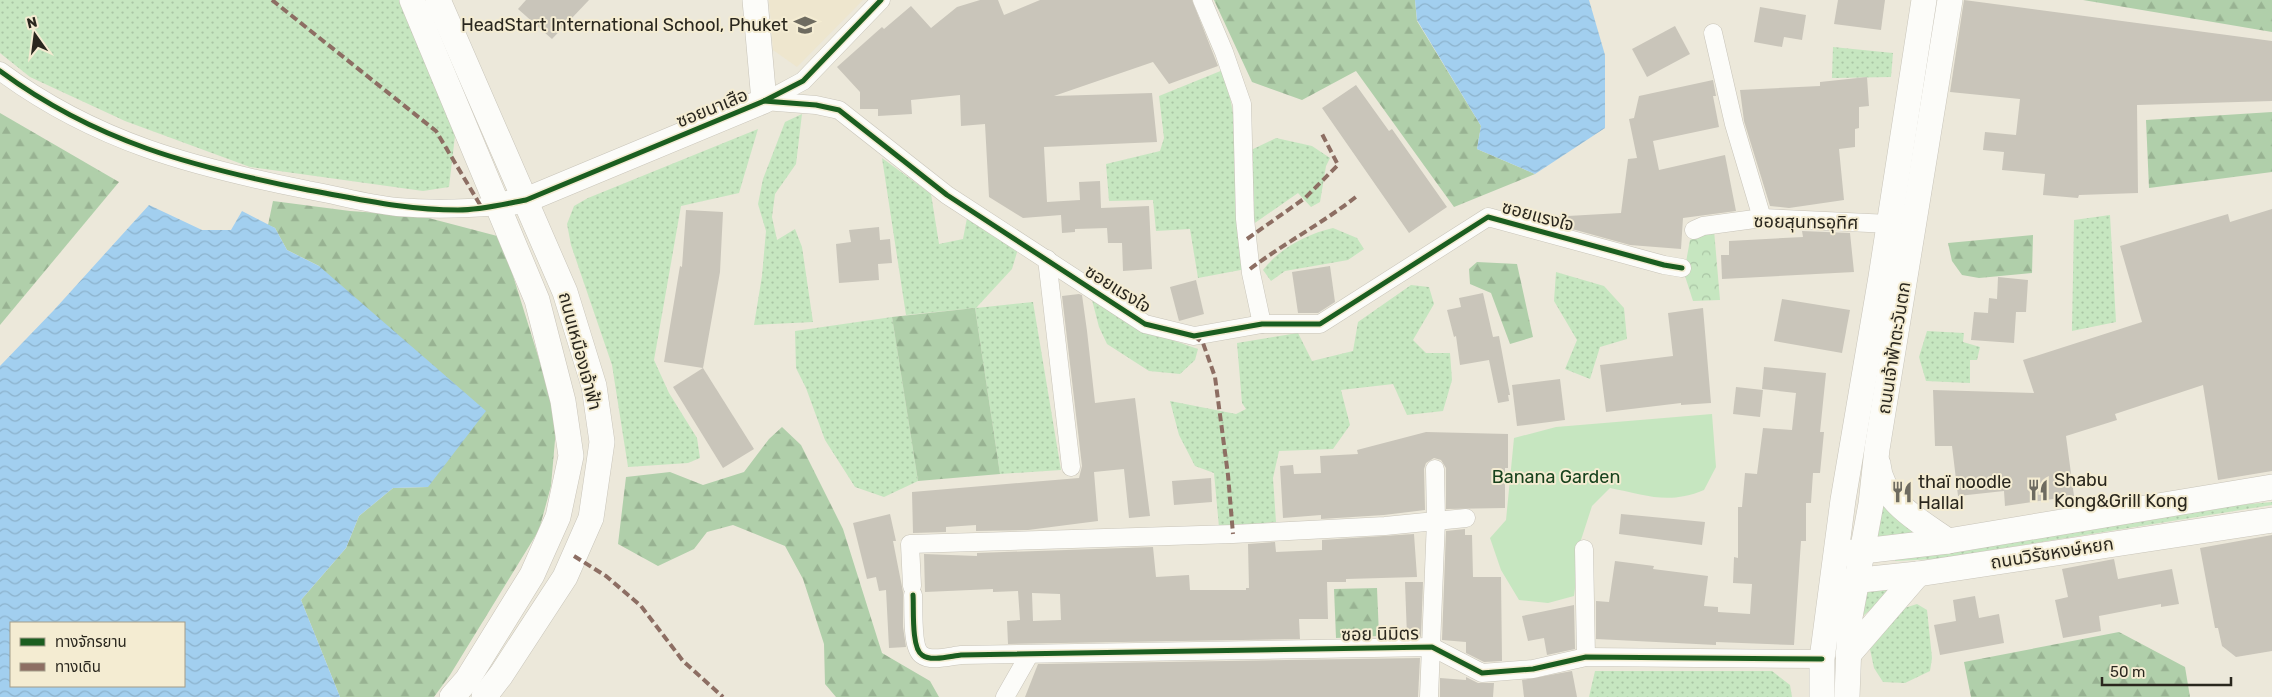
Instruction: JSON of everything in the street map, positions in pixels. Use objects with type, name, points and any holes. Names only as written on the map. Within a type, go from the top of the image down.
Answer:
[{"type":"main road","name":"ถนนเหมืองเจ้าฟ้า","points":[[412,0],[537,300],[564,401],[571,456],[558,517],[532,575],[467,680],[452,697]]},
{"type":"main road","name":"ถนนเหมืองเจ้าฟ้า","points":[[438,0],[565,292],[594,386],[602,442],[591,518],[565,577],[501,675],[484,697]]},
{"type":"main road","points":[[755,0],[764,102]]},
{"type":"main road","name":"ถนนเจ้าฟ้าตะวันตก","points":[[1822,697],[1822,659],[1843,500],[1890,224],[1924,0]]},
{"type":"main road","name":"ถนนเจ้าฟ้าตะวันตก","points":[[1846,697],[1850,617],[1871,504],[1877,449],[1950,0]]},
{"type":"main road","name":"ซอยนาเสือ","points":[[499,206],[526,200],[764,102]]},
{"type":"main road","points":[[537,300],[565,292]]},
{"type":"main road","points":[[1877,449],[1879,472],[1889,494],[1918,521],[1948,541]]},
{"type":"main road","name":"ถนนวิรัชหงษ์หยก","points":[[1836,554],[1948,541],[2272,487]]},
{"type":"main road","name":"ถนนวิรัชหงษ์หยก","points":[[1832,583],[1918,574],[2272,520]]},
{"type":"main road","points":[[1848,655],[1918,574]]},
{"type":"street","name":"ซอยนาเสือ","points":[[764,102],[803,81],[881,0]]},
{"type":"street","points":[[1202,0],[1224,52],[1242,104],[1245,218],[1251,273],[1262,324]]},
{"type":"street","points":[[1713,33],[1734,124],[1762,218]]},
{"type":"street","points":[[0,71],[18,84],[98,130],[141,148],[191,164],[396,207],[460,210],[499,206]]},
{"type":"street","name":"ซอยแรงใจ","points":[[764,102],[816,105],[839,110],[948,195],[1145,324],[1194,336],[1262,324],[1320,324],[1488,217],[1664,265],[1682,268]]},
{"type":"street","name":"ซอยสุนทรอุทิศ","points":[[1694,230],[1703,226],[1762,218],[1890,224]]},
{"type":"street","points":[[1047,259],[1071,467]]},
{"type":"street","points":[[1430,697],[1436,520],[1435,469]]},
{"type":"street","points":[[1436,520],[1466,518]]},
{"type":"street","name":"ซอย นิมิตร","points":[[1436,520],[1385,526],[1233,534],[910,544],[915,637],[922,655],[931,658],[1432,647],[1482,672],[1534,669],[1586,657],[1822,659]]},
{"type":"street","points":[[1584,549],[1586,657]]},
{"type":"street","points":[[1005,697],[1029,656]]},
{"type":"shaded area","name":"HeadStart International School, Phuket","points":[[769,0],[863,0],[797,67],[773,50]]},
{"type":"green space","points":[[0,0],[404,0],[456,127],[449,187],[423,191],[250,167],[125,121],[30,77],[0,53]]},
{"type":"green space","points":[[1214,0],[1415,0],[1417,21],[1481,126],[1477,149],[1535,174],[1454,207],[1356,71],[1302,100],[1252,82]]},
{"type":"green space","points":[[2083,0],[2272,0],[2272,32]]},
{"type":"green space","points":[[1833,47],[1893,53],[1891,77],[1832,78]]},
{"type":"green space","points":[[1223,70],[1234,119],[1237,144],[1246,269],[1198,278],[1190,229],[1156,231],[1153,200],[1109,201],[1106,164],[1160,151],[1164,138],[1159,96]]},
{"type":"green space","points":[[2272,112],[2272,172],[2149,188],[2146,120]]},
{"type":"green space","points":[[0,113],[119,182],[0,325]]},
{"type":"green space","points":[[802,114],[796,164],[775,194],[772,217],[777,240],[795,229],[802,247],[813,322],[754,325],[762,276],[766,231],[758,204],[763,179],[785,122]]},
{"type":"green space","points":[[758,129],[739,193],[681,206],[654,360],[669,393],[697,438],[700,458],[688,463],[628,467],[612,365],[571,245],[567,224],[574,206],[588,198]]},
{"type":"green space","points":[[1276,138],[1312,146],[1330,158],[1326,166],[1320,202],[1311,207],[1298,193],[1252,225],[1251,150]]},
{"type":"green space","points":[[882,158],[931,194],[939,244],[963,239],[967,218],[1018,249],[1012,269],[976,308],[1033,302],[1061,470],[1000,474],[975,308],[906,315]]},
{"type":"green space","points":[[273,201],[350,211],[421,216],[501,237],[557,417],[551,486],[539,530],[450,675],[434,697],[340,697],[301,600],[346,548],[359,516],[393,488],[428,487],[319,266],[287,250],[275,228],[268,225]]},
{"type":"green space","points":[[2110,215],[2116,322],[2072,331],[2074,220]]},
{"type":"green space","points":[[1333,228],[1357,238],[1364,249],[1348,260],[1285,271],[1271,281],[1263,270],[1277,255],[1295,243],[1313,234]]},
{"type":"green space","points":[[1714,230],[1720,300],[1693,301],[1684,273],[1690,240]]},
{"type":"green space","points":[[2033,235],[2032,273],[1979,278],[1962,275],[1952,261],[1948,243]]},
{"type":"green space","points":[[1477,262],[1517,264],[1533,337],[1510,344],[1491,293],[1470,284],[1469,269]]},
{"type":"green space","points":[[1556,272],[1604,286],[1624,308],[1627,339],[1600,347],[1590,379],[1565,369],[1577,340],[1554,301]]},
{"type":"green space","points":[[1411,285],[1429,287],[1434,304],[1413,340],[1426,353],[1450,353],[1452,380],[1443,411],[1407,415],[1393,384],[1341,390],[1350,425],[1333,449],[1279,451],[1273,478],[1276,522],[1219,527],[1214,473],[1195,466],[1179,435],[1170,401],[1236,414],[1246,409],[1242,403],[1237,343],[1298,333],[1312,361],[1353,351],[1358,322]]},
{"type":"green space","points":[[1091,296],[1134,327],[1198,349],[1195,360],[1180,374],[1149,371],[1107,344],[1099,327]]},
{"type":"green space","points":[[975,308],[1000,474],[918,481],[892,317]]},
{"type":"green space","points":[[892,317],[918,481],[884,497],[855,487],[825,440],[806,388],[796,368],[795,331]]},
{"type":"green space","points":[[1927,331],[1964,333],[1963,342],[1980,347],[1977,360],[1970,360],[1970,383],[1926,381],[1919,357]]},
{"type":"green space","name":"Banana Garden","points":[[1712,414],[1716,467],[1704,490],[1691,495],[1668,498],[1646,496],[1610,488],[1592,506],[1581,540],[1574,596],[1548,603],[1519,600],[1501,570],[1490,538],[1506,520],[1514,438],[1556,427]]},
{"type":"green space","points":[[782,427],[801,445],[843,529],[882,653],[930,681],[939,697],[836,697],[825,684],[824,644],[803,579],[785,546],[733,525],[707,532],[694,549],[658,566],[618,544],[626,477],[670,472],[703,485],[744,472],[769,439]]},
{"type":"green space","points":[[1882,498],[1925,533],[1876,544]]},
{"type":"green space","points":[[2272,502],[2272,505],[1935,559],[1895,561],[1895,557],[2192,509]]},
{"type":"green space","points":[[1869,572],[1906,578],[1863,616]]},
{"type":"green space","points":[[1377,588],[1379,636],[1336,638],[1334,589]]},
{"type":"green space","points":[[1917,604],[1927,610],[1932,658],[1930,671],[1905,683],[1883,682],[1874,668],[1867,635],[1898,610]]},
{"type":"green space","points":[[2119,632],[2185,667],[2190,697],[1971,697],[1964,662]]},
{"type":"green space","points":[[1595,671],[1772,671],[1790,685],[1792,697],[1589,697]]},
{"type":"water","points":[[1415,0],[1589,0],[1605,55],[1605,128],[1535,174],[1477,149],[1481,126],[1417,20]]},
{"type":"water","points":[[149,205],[202,230],[231,230],[242,211],[275,228],[287,250],[319,266],[486,411],[428,487],[393,488],[359,516],[346,548],[301,600],[340,697],[0,697],[0,366],[54,310]]},
{"type":"building","points":[[526,0],[589,0],[552,39],[518,9]]},
{"type":"building","points":[[980,0],[998,0],[1004,15],[1040,0],[1192,0],[1218,66],[1169,84],[1153,62],[1054,96],[1152,93],[1157,142],[1044,147],[1047,202],[1080,200],[1079,182],[1100,181],[1101,208],[1149,206],[1152,269],[1123,271],[1122,243],[1108,243],[1107,228],[1075,229],[1075,232],[1062,233],[1061,215],[1023,218],[989,197],[985,124],[961,126],[960,95],[911,100],[912,114],[878,116],[878,109],[860,109],[860,92],[837,67],[882,27],[884,29],[911,6],[931,28],[957,7]]},
{"type":"building","points":[[1838,0],[1885,0],[1881,30],[1834,24]]},
{"type":"building","points":[[1964,0],[2272,41],[2272,101],[2137,105],[2138,193],[2079,195],[2078,198],[2043,195],[2045,174],[2002,170],[2004,152],[1983,150],[1985,132],[2016,135],[2020,99],[1950,92]]},
{"type":"building","points":[[1760,7],[1806,15],[1802,40],[1784,37],[1782,47],[1754,42]]},
{"type":"building","points":[[1675,26],[1690,54],[1647,77],[1632,49]]},
{"type":"building","points":[[1867,77],[1869,106],[1859,107],[1859,128],[1855,129],[1855,147],[1839,149],[1844,200],[1789,208],[1770,206],[1744,121],[1740,90],[1820,86],[1820,82]]},
{"type":"building","points":[[1713,80],[1716,96],[1713,96],[1719,127],[1653,141],[1659,170],[1725,155],[1736,211],[1683,218],[1681,249],[1630,245],[1532,218],[1621,213],[1628,159],[1637,158],[1629,119],[1634,118],[1639,96]]},
{"type":"building","points":[[1356,85],[1389,131],[1392,129],[1447,207],[1409,233],[1322,108]]},
{"type":"building","points":[[2272,209],[2272,471],[2218,480],[2203,385],[2115,414],[2117,420],[2066,436],[2074,496],[2005,506],[2004,491],[1958,496],[1952,446],[1935,446],[1933,390],[2034,393],[2023,360],[2142,322],[2120,246],[2228,214],[2230,222]]},
{"type":"building","points":[[686,210],[723,212],[720,272],[703,368],[664,362],[680,266],[682,267]]},
{"type":"building","points":[[879,227],[880,240],[890,239],[892,263],[878,264],[879,280],[839,283],[836,244],[851,242],[849,230]]},
{"type":"building","points":[[1802,231],[1850,233],[1854,272],[1722,279],[1721,255],[1729,255],[1729,241],[1803,237]]},
{"type":"building","points":[[1330,266],[1335,302],[1318,313],[1298,313],[1292,272]]},
{"type":"building","points":[[1998,277],[2028,280],[2026,312],[2016,312],[2014,343],[1971,340],[1974,312],[1988,313],[1989,298],[1997,299]]},
{"type":"building","points":[[1196,280],[1204,314],[1179,321],[1170,287]]},
{"type":"building","points":[[1483,293],[1493,337],[1499,336],[1510,395],[1508,395],[1509,401],[1498,403],[1489,360],[1460,365],[1456,336],[1454,337],[1447,310],[1461,307],[1459,298]]},
{"type":"building","points":[[1082,295],[1095,403],[1135,398],[1150,516],[1129,518],[1124,469],[1094,472],[1098,521],[1028,530],[976,531],[976,525],[946,527],[946,532],[913,533],[912,492],[1079,478],[1082,466],[1062,296]]},
{"type":"building","points":[[1782,299],[1850,310],[1842,353],[1774,341]]},
{"type":"building","points":[[1703,308],[1711,403],[1681,405],[1681,403],[1606,412],[1600,365],[1673,356],[1668,313]]},
{"type":"building","points":[[1764,367],[1826,373],[1820,432],[1824,432],[1820,473],[1813,473],[1811,503],[1806,503],[1806,541],[1801,541],[1794,645],[1716,642],[1716,645],[1596,639],[1596,601],[1609,602],[1615,561],[1654,566],[1653,569],[1708,576],[1704,606],[1718,607],[1718,612],[1750,614],[1752,584],[1733,583],[1734,557],[1738,558],[1738,507],[1742,507],[1745,473],[1757,474],[1763,428],[1792,430],[1796,393],[1762,389]]},
{"type":"building","points":[[703,368],[754,449],[723,468],[673,387]]},
{"type":"building","points":[[1560,379],[1565,420],[1517,426],[1512,385]]},
{"type":"building","points":[[1736,387],[1763,390],[1760,417],[1733,414]]},
{"type":"building","points":[[1426,432],[1508,434],[1508,468],[1505,468],[1505,508],[1446,509],[1446,468],[1441,460],[1434,458],[1426,463],[1424,469],[1425,510],[1321,519],[1321,515],[1283,518],[1280,466],[1293,465],[1294,474],[1321,473],[1320,456],[1358,454],[1357,450]]},
{"type":"building","points":[[1211,478],[1212,502],[1174,505],[1172,481]]},
{"type":"building","points":[[890,514],[903,592],[903,627],[906,647],[889,648],[886,590],[879,591],[876,577],[867,579],[853,523]]},
{"type":"building","points":[[1621,514],[1705,522],[1702,545],[1619,534]]},
{"type":"building","points":[[1465,529],[1465,535],[1472,535],[1473,577],[1501,577],[1502,661],[1484,662],[1466,653],[1466,642],[1442,640],[1446,531]]},
{"type":"building","points":[[1414,534],[1417,577],[1346,579],[1346,582],[1327,582],[1328,619],[1299,619],[1300,639],[1008,644],[1007,621],[1020,620],[1018,591],[993,592],[993,589],[925,592],[924,554],[977,556],[977,553],[1153,547],[1156,577],[1189,575],[1190,590],[1246,590],[1246,588],[1249,588],[1248,544],[1275,542],[1276,552],[1322,550],[1322,540]],"holes":[[[1032,593],[1060,594],[1061,620],[1033,621]]]},
{"type":"building","points":[[2272,535],[2272,651],[2236,657],[2222,646],[2218,628],[2215,628],[2200,548]]},
{"type":"building","points":[[2114,559],[2118,579],[2172,569],[2179,604],[2161,607],[2161,604],[2099,616],[2101,631],[2063,638],[2055,600],[2068,597],[2062,569]]},
{"type":"building","points":[[1405,582],[1423,582],[1421,637],[1407,637]]},
{"type":"building","points":[[1975,596],[1979,618],[1999,614],[2004,643],[1940,655],[1934,625],[1956,621],[1953,600]]},
{"type":"building","points":[[1574,605],[1575,649],[1547,655],[1544,638],[1528,641],[1522,616]]},
{"type":"building","points":[[1420,658],[1418,697],[1025,697],[1038,664]]},
{"type":"building","points":[[1572,671],[1577,697],[1524,697],[1522,680]]},
{"type":"building","points":[[1466,677],[1478,683],[1494,683],[1493,697],[1440,697],[1440,678],[1466,680]]},
{"type":"marked path","points":[[272,0],[436,131],[482,208]]},
{"type":"marked path","points":[[1247,239],[1305,198],[1338,165],[1321,132]]},
{"type":"marked path","points":[[1250,269],[1357,196]]},
{"type":"marked path","points":[[1194,336],[1203,343],[1215,377],[1228,475],[1233,534]]},
{"type":"marked path","points":[[574,556],[606,576],[641,606],[683,661],[723,697]]},
{"type":"cycle path","points":[[0,71],[36,96],[72,116],[109,134],[185,161],[266,181],[364,200],[439,210],[467,210],[526,200],[764,101],[803,81],[881,0]]},
{"type":"cycle path","points":[[764,101],[816,105],[839,110],[947,195],[1145,324],[1194,336],[1262,324],[1320,324],[1488,217],[1664,265],[1682,268]]},
{"type":"cycle path","points":[[913,595],[916,644],[918,651],[930,658],[961,655],[1432,647],[1482,673],[1533,669],[1586,657],[1822,659]]},
{"type":"place","name":"HeadStart International School, Phuket","points":[[805,25]]},
{"type":"place","name":"Shabu Kong&Grill Kong","points":[[2038,490]]},
{"type":"place","name":"thaï noodle Hallal","points":[[1902,492]]}]
